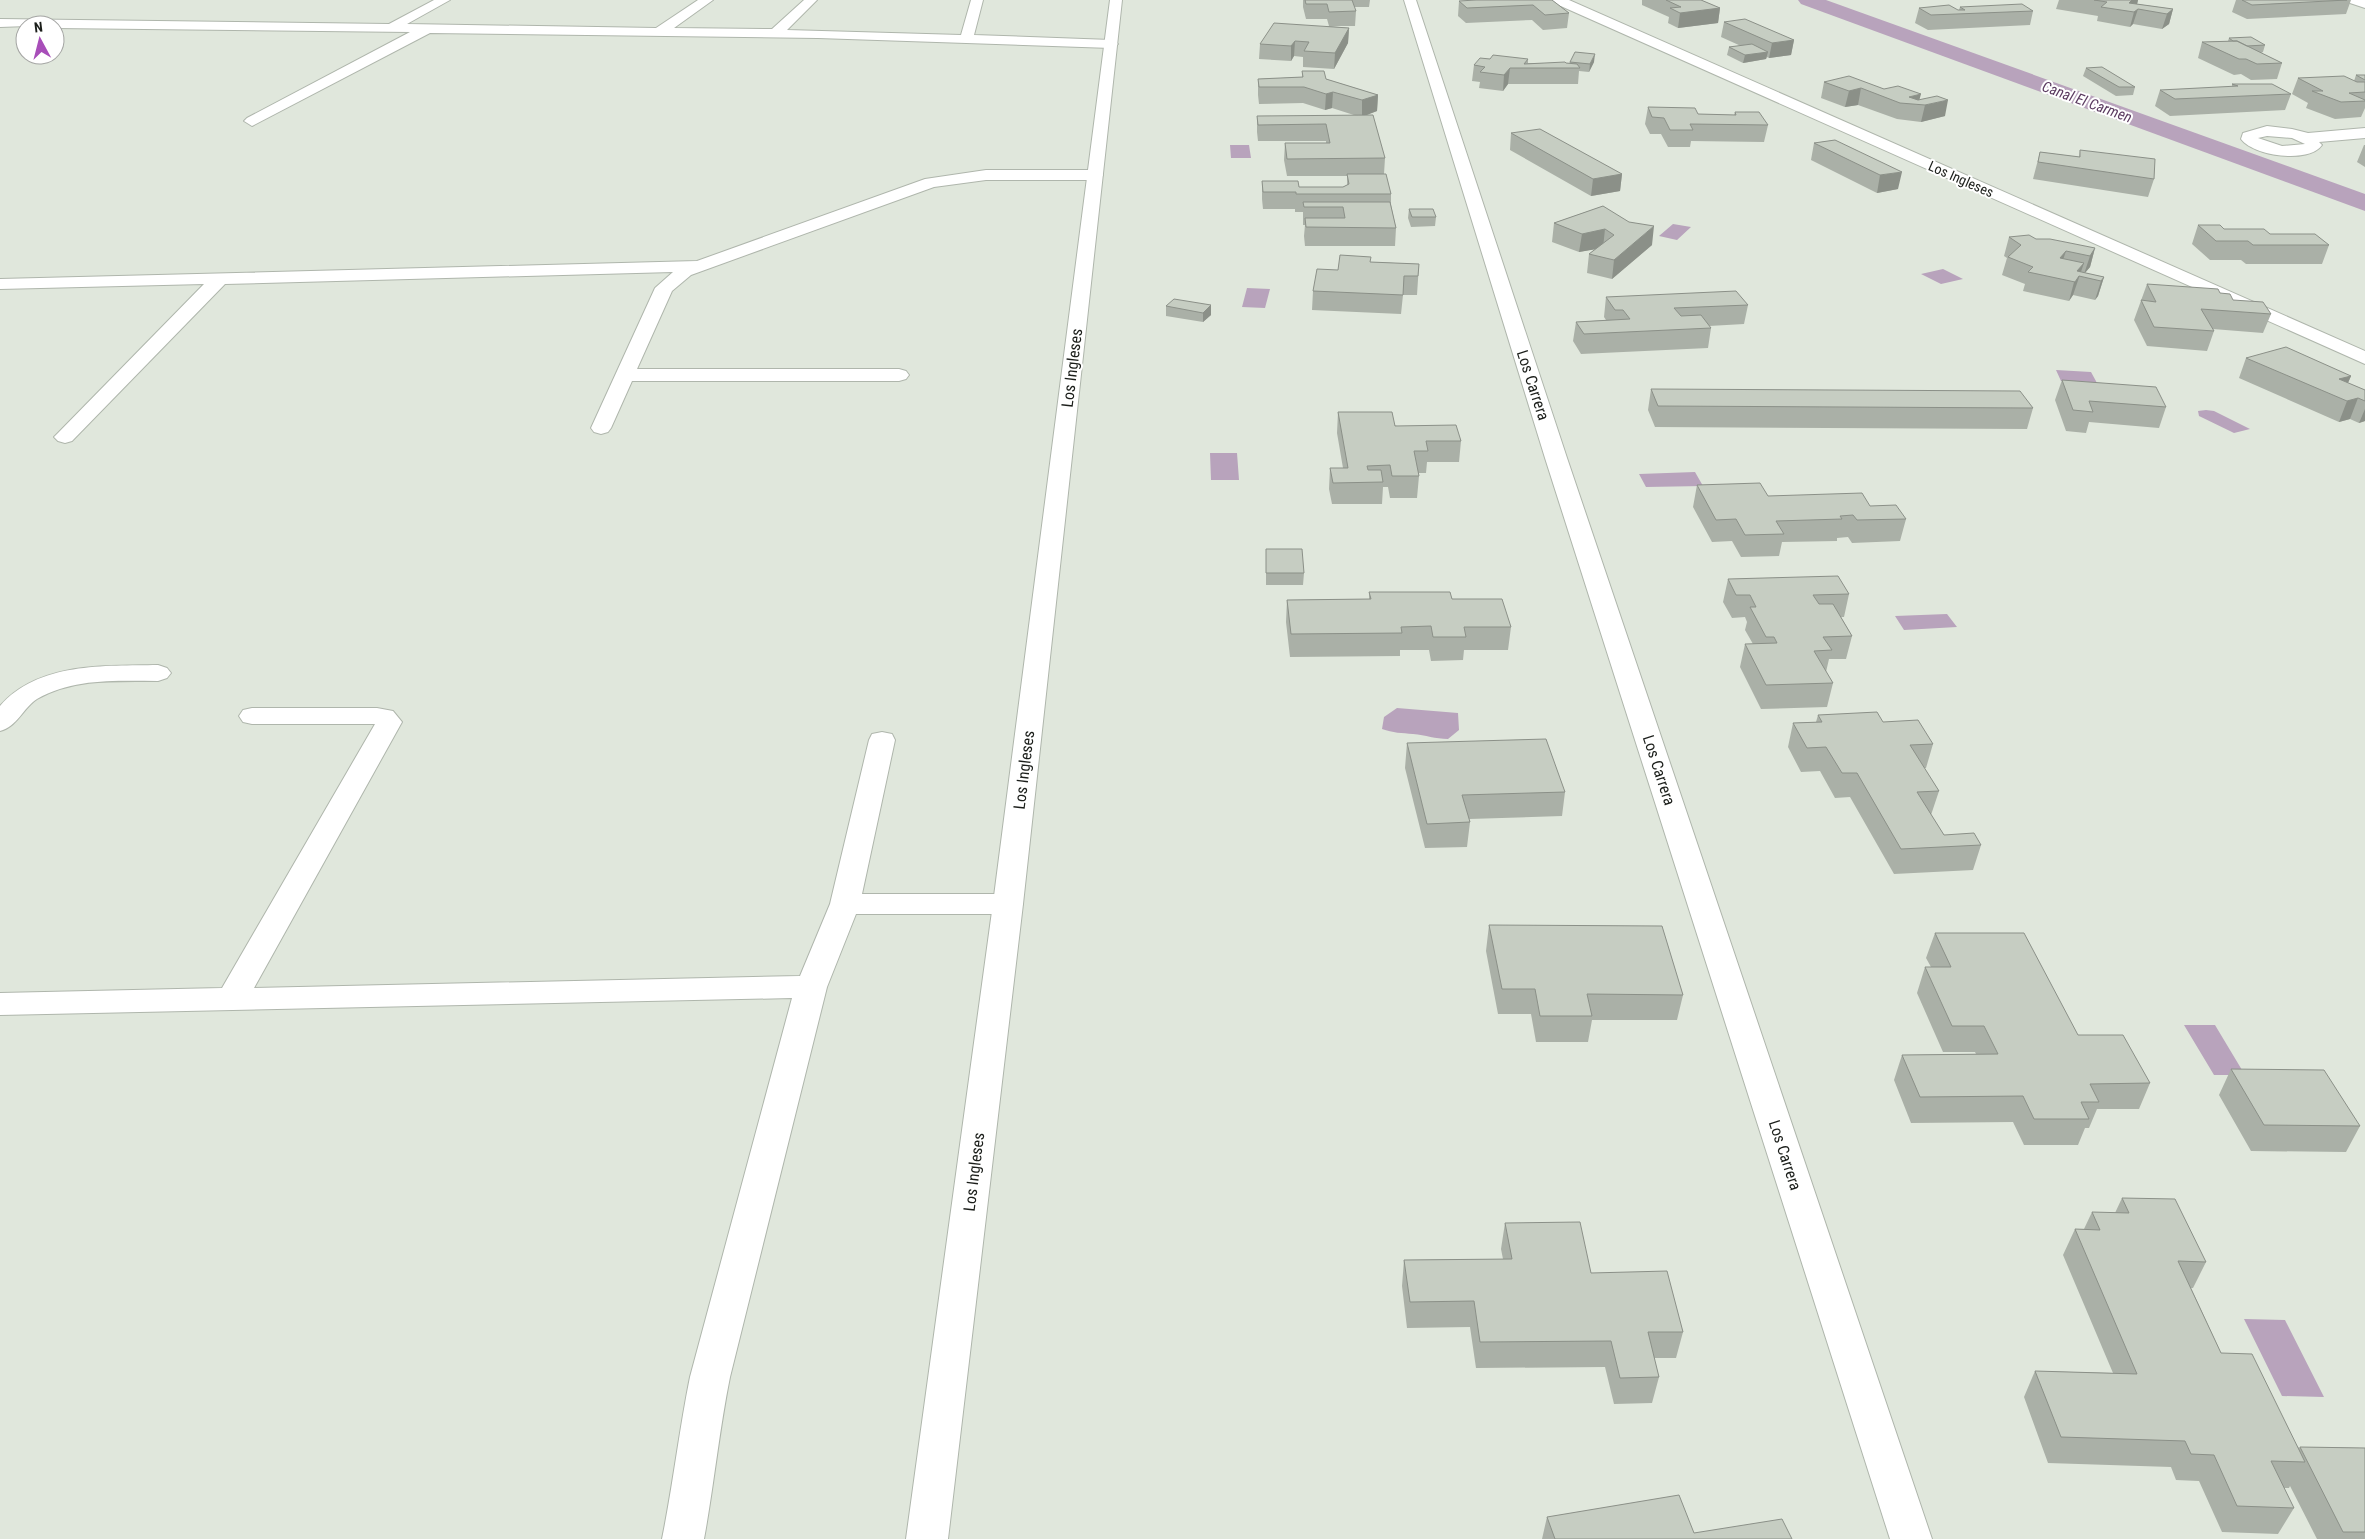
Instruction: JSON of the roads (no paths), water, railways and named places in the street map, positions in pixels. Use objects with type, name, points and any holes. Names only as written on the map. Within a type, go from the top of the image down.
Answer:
[{"type":"street","points":[[390,28],[444,0]]},
{"type":"street","points":[[659,32],[707,0]]},
{"type":"street","points":[[776,33],[811,0]]},
{"type":"street","points":[[967,38],[978,0]]},
{"type":"street","name":"Los Ingleses","points":[[927,1539],[1008,904],[1116,0]]},
{"type":"street","name":"Los Carrera","points":[[1410,0],[1556,458],[1911,1539]]},
{"type":"street","name":"Los Ingleses","points":[[1558,0],[2365,358]]},
{"type":"street","points":[[2354,0],[2365,4]]},
{"type":"street","points":[[0,24],[776,33],[1111,44]]},
{"type":"street","points":[[252,121],[429,28]]},
{"type":"street","points":[[2307,138],[2365,133]]},
{"type":"street","points":[[601,428],[664,288],[675,278],[698,266],[931,182],[986,175],[1095,175]]},
{"type":"street","points":[[0,284],[698,266]]},
{"type":"street","points":[[65,437],[220,278]]},
{"type":"street","points":[[624,375],[899,375]]},
{"type":"street","points":[[0,723],[25,696],[46,685],[85,676],[158,673]]},
{"type":"street","points":[[231,1000],[389,722],[384,717],[377,716],[252,716]]},
{"type":"street","points":[[683,1539],[691,1498],[698,1437],[710,1377],[811,987],[845,904],[882,740]]},
{"type":"street","points":[[845,904],[1008,904]]},
{"type":"street","points":[[0,1004],[811,987]]},
{"type":"waterway","name":"Canal El Carmen","points":[[1808,0],[2365,203]]}]
